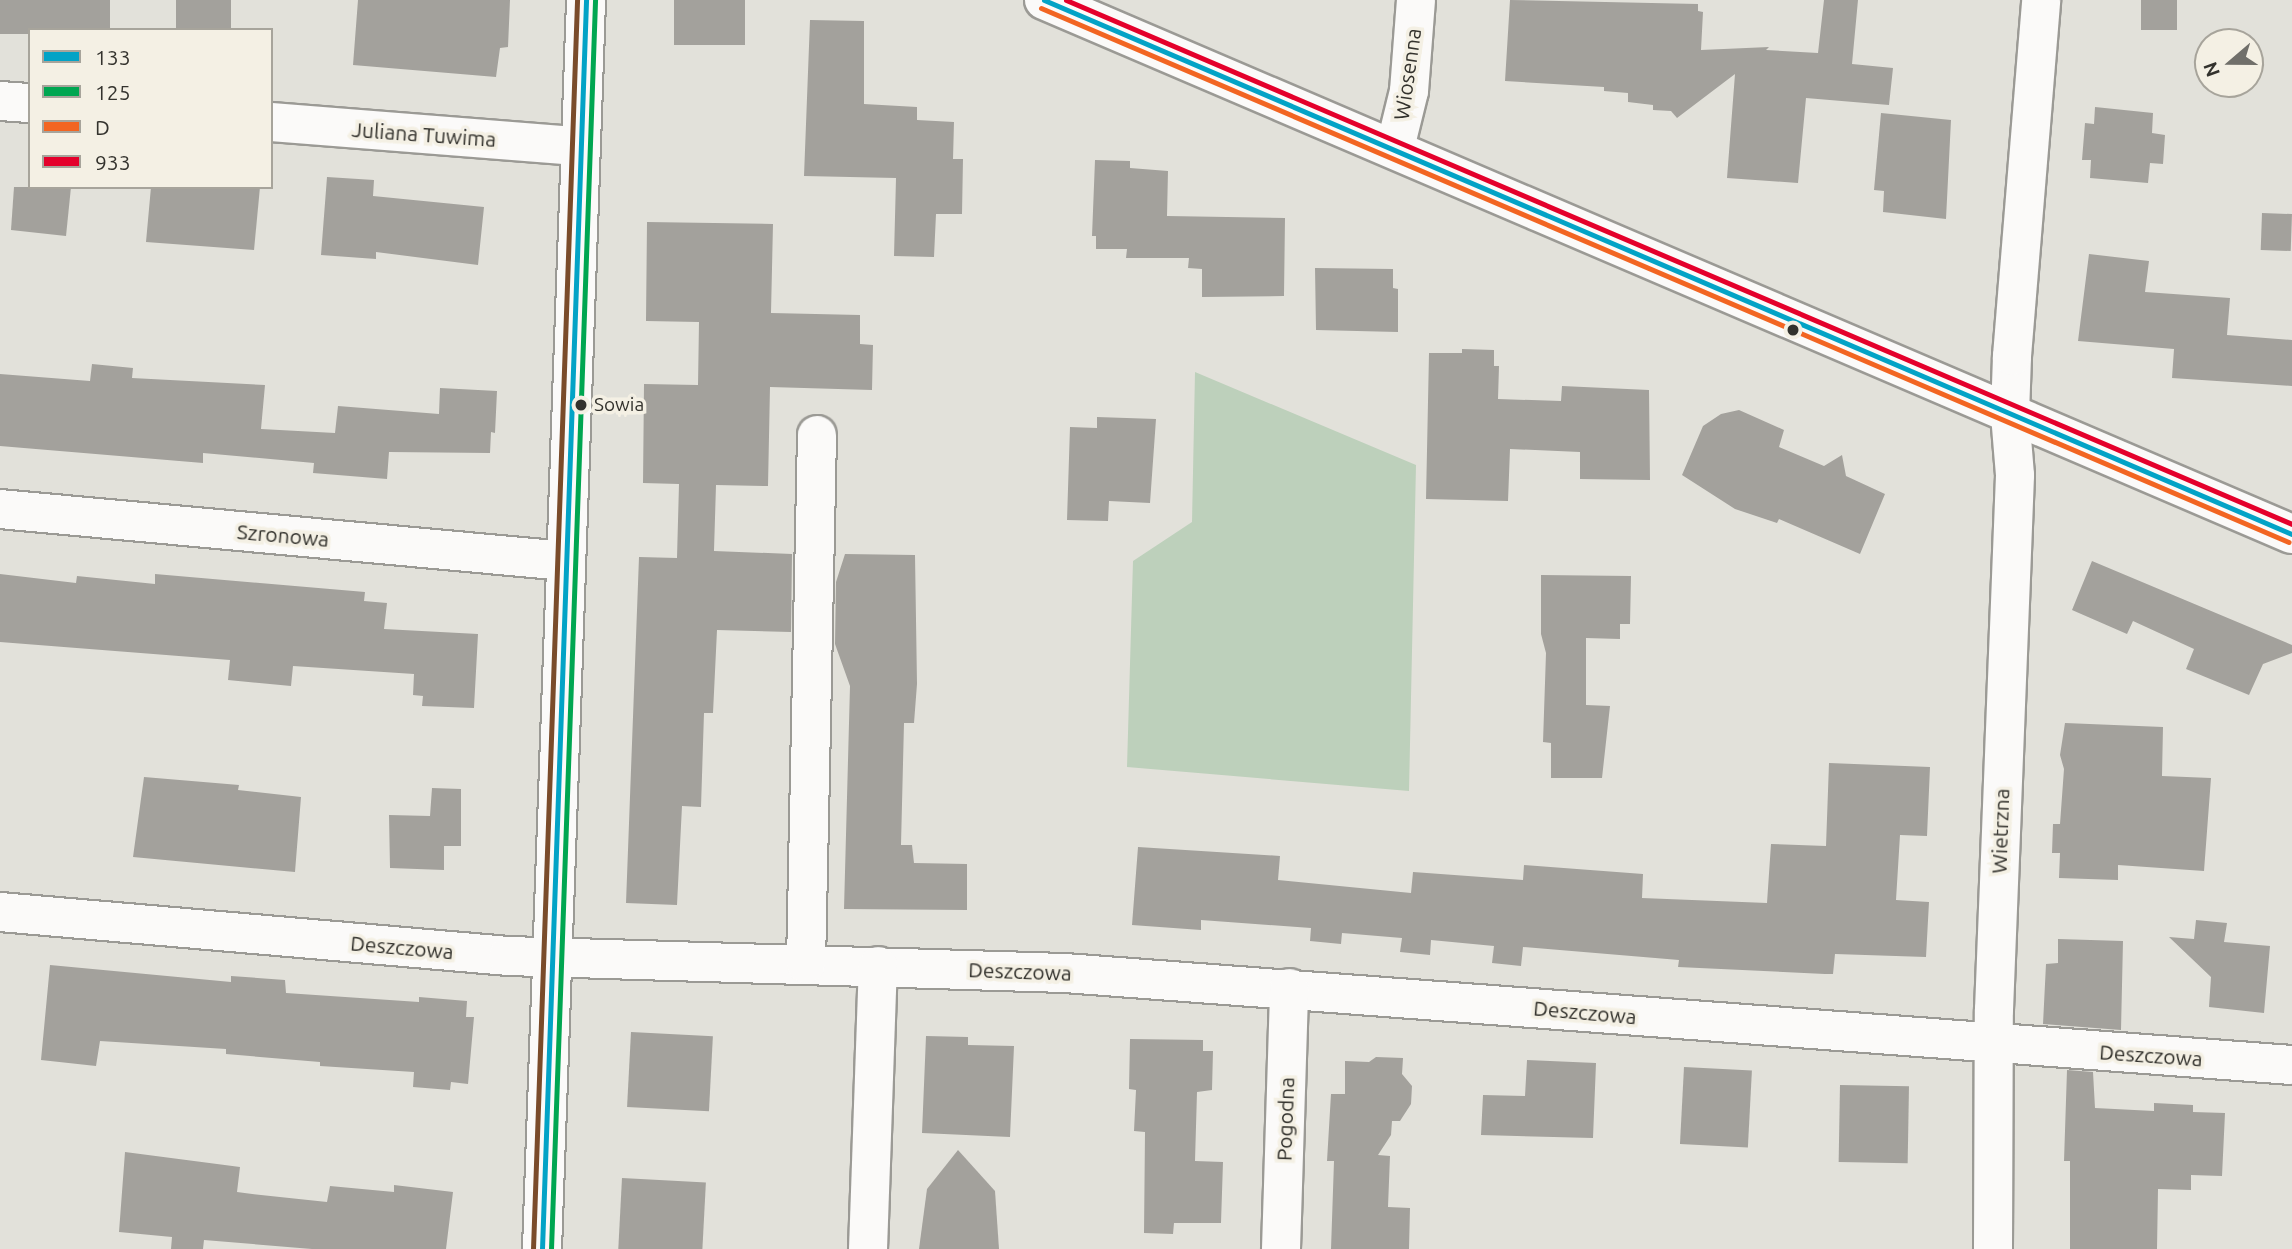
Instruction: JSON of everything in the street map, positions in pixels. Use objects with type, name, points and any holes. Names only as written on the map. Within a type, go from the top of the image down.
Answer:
[{"type":"street","points":[[542,1249],[577,146],[586,0]]},
{"type":"street","points":[[1044,0],[2292,534]]},
{"type":"street","name":"Wiosenna","points":[[1395,148],[1409,91],[1416,0]]},
{"type":"street","name":"Wietrzna","points":[[1993,1249],[1993,1044],[2015,474],[2010,414],[2041,0]]},
{"type":"street","points":[[0,101],[28,103]]},
{"type":"street","name":"Juliana Tuwima","points":[[273,122],[577,146]]},
{"type":"street","points":[[806,964],[817,435]]},
{"type":"street","name":"Szronowa","points":[[0,509],[565,561]]},
{"type":"street","name":"Deszczowa","points":[[0,912],[552,958],[878,966],[1289,988],[2292,1065]]},
{"type":"street","points":[[868,1249],[878,966]]},
{"type":"street","name":"Pogodna","points":[[1281,1249],[1289,988]]},
{"type":"green space","points":[[1195,372],[1416,465],[1409,791],[1127,767],[1133,561],[1192,522]]},
{"type":"building","points":[[0,0],[110,0],[110,28],[28,28],[28,34],[0,34]]},
{"type":"building","points":[[176,0],[231,0],[231,28],[176,28]]},
{"type":"building","points":[[358,0],[510,0],[508,47],[500,48],[496,77],[353,65]]},
{"type":"building","points":[[674,0],[745,0],[745,45],[674,45]]},
{"type":"building","points":[[1510,0],[1698,4],[1698,11],[1703,12],[1701,50],[1769,47],[1766,50],[1818,53],[1824,0],[1858,0],[1852,64],[1893,68],[1889,105],[1806,98],[1798,183],[1727,178],[1735,74],[1677,118],[1671,111],[1653,110],[1653,105],[1628,102],[1628,93],[1604,91],[1604,87],[1505,81]]},
{"type":"building","points":[[2141,0],[2177,0],[2177,30],[2141,30]]},
{"type":"building","points":[[810,20],[864,21],[864,104],[917,107],[917,120],[954,122],[953,159],[963,159],[962,214],[936,214],[934,257],[894,256],[896,178],[804,176]]},
{"type":"building","points":[[2095,107],[2153,113],[2152,133],[2165,135],[2163,164],[2150,163],[2148,183],[2090,178],[2091,160],[2082,160],[2085,123],[2094,124]]},
{"type":"building","points":[[1881,113],[1951,120],[1946,219],[1883,212],[1884,191],[1874,190]]},
{"type":"building","points":[[1095,160],[1130,161],[1130,168],[1168,171],[1167,216],[1285,218],[1284,296],[1202,297],[1202,269],[1188,268],[1189,258],[1126,258],[1127,249],[1096,249],[1096,236],[1092,236]]},
{"type":"building","points":[[327,177],[374,180],[373,196],[484,207],[478,265],[376,252],[376,259],[321,255]]},
{"type":"building","points":[[14,187],[71,189],[66,236],[11,230]]},
{"type":"building","points":[[151,189],[260,189],[254,250],[146,242]]},
{"type":"building","points":[[2262,213],[2292,214],[2291,251],[2261,250]]},
{"type":"building","points":[[647,222],[773,224],[771,313],[860,315],[860,344],[873,345],[872,390],[770,387],[768,486],[716,485],[714,551],[792,554],[791,632],[717,630],[713,713],[704,713],[701,807],[682,806],[677,905],[626,903],[639,557],[677,558],[679,484],[643,483],[644,384],[698,385],[699,322],[646,321]]},
{"type":"building","points":[[2089,254],[2149,261],[2145,292],[2230,298],[2227,335],[2292,340],[2292,386],[2172,378],[2174,349],[2078,341]]},
{"type":"building","points":[[1315,268],[1393,269],[1393,288],[1398,289],[1398,332],[1316,330]]},
{"type":"building","points":[[1462,349],[1494,350],[1494,366],[1499,366],[1498,399],[1561,401],[1562,386],[1649,390],[1650,480],[1580,479],[1580,452],[1510,449],[1508,501],[1426,499],[1429,353],[1462,353]]},
{"type":"building","points":[[92,364],[133,368],[132,378],[265,385],[261,429],[335,433],[338,406],[439,414],[440,388],[497,391],[495,433],[491,432],[490,453],[389,452],[387,479],[313,473],[314,463],[203,453],[203,463],[0,446],[0,374],[90,381]]},
{"type":"building","points":[[1739,410],[1784,430],[1779,447],[1824,466],[1842,455],[1846,476],[1885,494],[1860,554],[1779,519],[1777,523],[1735,509],[1682,475],[1703,426],[1721,414]]},
{"type":"building","points":[[1097,417],[1156,419],[1150,503],[1109,501],[1108,521],[1067,520],[1070,427],[1097,428]]},
{"type":"building","points":[[845,554],[915,555],[917,684],[914,723],[904,723],[901,845],[912,845],[914,863],[967,864],[967,910],[844,909],[850,686],[835,644],[836,582]]},
{"type":"building","points":[[2092,561],[2292,645],[2292,653],[2263,664],[2249,695],[2186,669],[2194,649],[2133,621],[2127,634],[2072,610]]},
{"type":"building","points":[[0,574],[76,583],[77,576],[155,584],[155,574],[365,592],[364,601],[387,603],[384,629],[478,634],[474,708],[422,706],[423,696],[413,695],[414,674],[293,666],[291,686],[228,680],[230,660],[0,642]]},
{"type":"building","points":[[1541,575],[1631,576],[1630,624],[1620,624],[1620,639],[1586,638],[1586,705],[1610,706],[1602,778],[1551,778],[1551,743],[1543,742],[1546,653],[1541,634]]},
{"type":"building","points":[[2065,723],[2163,727],[2162,776],[2211,778],[2204,871],[2118,865],[2118,880],[2059,878],[2060,853],[2052,853],[2053,824],[2060,824],[2064,769],[2060,755]]},
{"type":"building","points":[[1829,763],[1930,767],[1927,836],[1900,835],[1896,900],[1929,902],[1926,957],[1835,954],[1833,974],[1825,974],[1678,967],[1679,960],[1523,947],[1521,966],[1492,963],[1494,946],[1431,940],[1430,955],[1400,952],[1402,938],[1342,933],[1341,944],[1310,941],[1311,928],[1201,920],[1201,930],[1132,925],[1138,847],[1280,856],[1278,880],[1411,893],[1413,872],[1523,880],[1524,865],[1643,874],[1642,898],[1767,903],[1771,844],[1826,846]]},
{"type":"building","points":[[144,777],[239,785],[238,790],[301,797],[295,872],[133,857]]},
{"type":"building","points":[[432,788],[461,789],[461,846],[444,846],[444,870],[390,868],[389,815],[430,816]]},
{"type":"building","points":[[2196,920],[2227,923],[2224,942],[2270,946],[2264,1013],[2209,1007],[2211,977],[2169,937],[2194,939]]},
{"type":"building","points":[[2058,939],[2123,941],[2121,1030],[2043,1024],[2046,964],[2058,963]]},
{"type":"building","points":[[50,965],[231,982],[231,976],[285,980],[286,993],[419,1002],[419,997],[467,1001],[466,1017],[474,1017],[468,1084],[451,1082],[450,1090],[413,1087],[414,1072],[320,1066],[320,1062],[226,1054],[226,1049],[100,1041],[96,1066],[41,1060]]},
{"type":"building","points":[[631,1032],[713,1036],[709,1111],[627,1107]]},
{"type":"building","points":[[926,1036],[968,1037],[968,1045],[1014,1046],[1010,1137],[922,1133]]},
{"type":"building","points":[[1130,1039],[1203,1040],[1203,1051],[1213,1051],[1212,1090],[1197,1092],[1195,1161],[1223,1162],[1221,1223],[1174,1223],[1173,1234],[1144,1233],[1145,1132],[1134,1131],[1136,1090],[1129,1089]]},
{"type":"building","points":[[1376,1057],[1403,1058],[1402,1074],[1412,1086],[1411,1104],[1400,1121],[1392,1121],[1391,1135],[1378,1155],[1390,1156],[1388,1207],[1410,1208],[1409,1249],[1331,1249],[1334,1161],[1327,1161],[1331,1094],[1345,1094],[1345,1061],[1369,1062]]},
{"type":"building","points":[[1527,1060],[1596,1063],[1593,1138],[1481,1135],[1483,1095],[1525,1096]]},
{"type":"building","points":[[1684,1067],[1752,1071],[1748,1147],[1680,1144]]},
{"type":"building","points":[[2067,1070],[2093,1072],[2095,1108],[2154,1111],[2154,1103],[2193,1105],[2193,1112],[2225,1113],[2222,1176],[2191,1175],[2191,1190],[2158,1189],[2157,1249],[2070,1249],[2070,1161],[2064,1161]]},
{"type":"building","points":[[1840,1085],[1909,1086],[1908,1163],[1839,1162]]},
{"type":"building","points":[[958,1150],[995,1191],[999,1249],[919,1249],[927,1189]]},
{"type":"building","points":[[125,1152],[240,1167],[237,1192],[261,1195],[327,1202],[330,1186],[394,1192],[394,1185],[453,1192],[446,1249],[312,1249],[204,1240],[203,1249],[171,1249],[172,1237],[119,1232]]},
{"type":"building","points":[[622,1178],[706,1182],[702,1249],[618,1249]]},
{"type":"transit line","points":[[533,1249],[577,0]]},
{"type":"transit line","name":"133","points":[[542,1249],[586,0]]},
{"type":"transit line","name":"125","points":[[551,1249],[595,0]]},
{"type":"transit line","name":"133","points":[[1044,0],[2292,534]]},
{"type":"transit line","name":"933","points":[[1066,0],[2292,524]]},
{"type":"transit line","name":"D","points":[[1041,8],[2289,542]]},
{"type":"place","name":"Sowia","points":[[581,405]]}]
